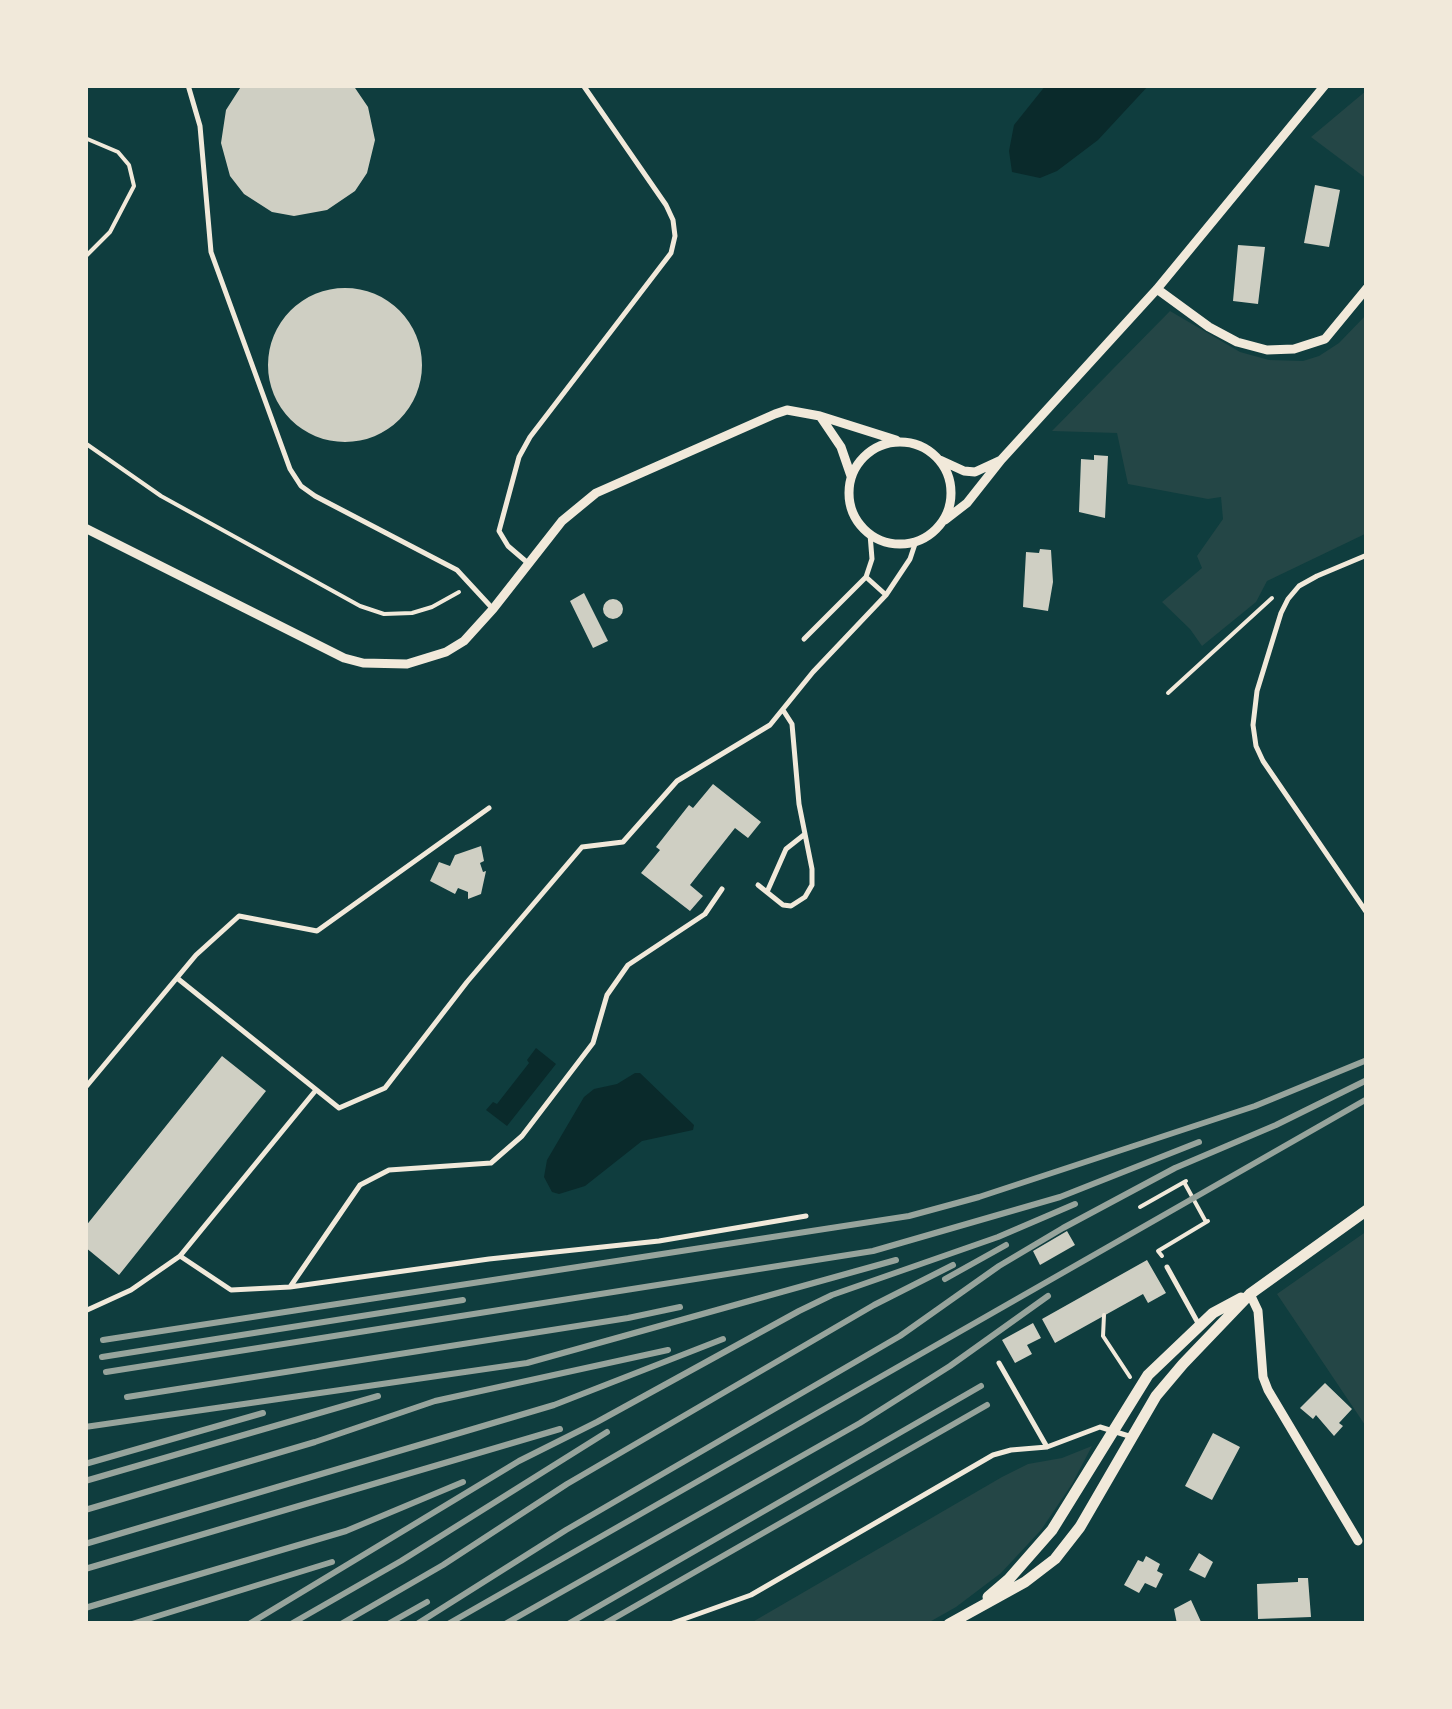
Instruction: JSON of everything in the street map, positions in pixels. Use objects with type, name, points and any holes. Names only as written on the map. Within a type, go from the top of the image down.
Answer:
[{"type":"street","points":[[899,442],[870,451],[859,462],[848,492],[858,523],[870,534],[900,544],[931,533],[967,503],[1156,288],[1325,85]]},
{"type":"street","points":[[1156,288],[1209,327],[1237,342],[1268,350],[1294,349],[1325,339],[1367,288]]},
{"type":"street","points":[[85,528],[327,649],[363,664],[408,664],[446,652],[464,641],[577,505],[617,482],[774,414],[787,410],[838,420],[928,450],[939,460],[964,471],[974,472],[1001,460]]},
{"type":"street","points":[[820,416],[833,431],[852,476]]},
{"type":"street","points":[[939,460],[951,490],[942,521]]},
{"type":"street","points":[[973,1618],[1052,1530],[1148,1375],[1214,1313],[1250,1294],[1367,1210]]},
{"type":"street","points":[[949,1624],[973,1618],[1054,1559],[1080,1527],[1163,1387],[1250,1294]]},
{"type":"street","points":[[1250,1294],[1258,1311],[1263,1377],[1268,1390],[1358,1541]]},
{"type":"lane","points":[[188,85],[200,126],[211,252],[290,470],[300,486],[316,496],[457,570],[493,609]]},
{"type":"lane","points":[[528,564],[508,546],[499,531],[519,458],[530,438],[671,252],[675,236],[666,205],[583,85]]},
{"type":"lane","points":[[804,638],[866,577],[872,559],[870,534]]},
{"type":"lane","points":[[177,978],[339,1108],[385,1088],[582,847],[623,842],[677,781],[770,725],[886,595],[910,559],[916,541]]},
{"type":"lane","points":[[1367,555],[1299,586],[1281,613],[1257,691],[1253,724],[1256,746],[1367,913]]},
{"type":"lane","points":[[866,577],[886,595]]},
{"type":"lane","points":[[758,885],[784,906],[806,897],[812,885],[798,804],[792,724],[783,710]]},
{"type":"lane","points":[[85,1088],[196,955],[239,916],[317,931],[489,808]]},
{"type":"lane","points":[[767,893],[786,848],[805,834]]},
{"type":"lane","points":[[290,1287],[360,1185],[390,1170],[491,1163],[522,1136],[594,1043],[607,995],[628,965],[705,914],[722,889]]},
{"type":"lane","points":[[85,1311],[131,1290],[180,1256],[316,1090]]},
{"type":"lane","points":[[180,1256],[231,1290],[290,1287],[489,1259],[659,1241],[806,1216]]},
{"type":"lane","points":[[1167,1266],[1208,1338]]},
{"type":"lane","points":[[1000,1363],[1047,1447]]},
{"type":"lane","points":[[670,1624],[751,1595],[993,1455],[1047,1447],[1093,1428],[1132,1437]]},
{"type":"path","points":[[85,138],[118,152],[129,165],[134,186],[110,232],[85,257]]},
{"type":"path","points":[[85,443],[161,496],[360,606],[384,614],[412,613],[432,608],[470,583]]},
{"type":"path","points":[[1168,692],[1274,597],[1299,586]]},
{"type":"path","points":[[1140,1208],[1185,1182],[1207,1222],[1158,1250]]},
{"type":"path","points":[[1104,1315],[1103,1336],[1132,1380]]},
{"type":"shaded area","points":[[1046,85],[1149,85],[1098,140],[1057,171],[1040,178],[1012,172],[1009,151],[1014,125]]},
{"type":"shaded area","points":[[1367,90],[1367,179],[1311,137]]},
{"type":"shaded area","points":[[1170,311],[1240,352],[1269,360],[1303,361],[1339,343],[1367,314],[1367,533],[1267,581],[1256,602],[1202,646],[1162,602],[1202,568],[1197,556],[1223,519],[1221,497],[1208,499],[1128,484],[1117,433],[1052,431]]},
{"type":"shaded area","points":[[536,1048],[556,1064],[507,1126],[486,1110],[493,1102],[497,1104]]},
{"type":"shaded area","points":[[640,1073],[694,1125],[693,1130],[642,1141],[585,1186],[559,1194],[552,1192],[544,1177],[547,1160],[584,1097]]},
{"type":"shaded area","points":[[1367,1231],[1367,1428],[1277,1294]]},
{"type":"shaded area","points":[[1092,1446],[1041,1530],[1001,1573],[926,1624],[749,1624],[1002,1477],[1028,1464],[1062,1458]]},
{"type":"building","points":[[242,85],[353,85],[368,107],[375,140],[367,173],[355,191],[327,210],[294,216],[272,212],[244,194],[230,176],[221,143],[226,110]]},
{"type":"building","points":[[1315,185],[1340,190],[1329,247],[1304,243]]},
{"type":"building","points":[[1238,245],[1265,247],[1258,304],[1233,301]]},
{"type":"building","points":[[345,288],[375,294],[400,310],[416,335],[422,365],[416,395],[400,420],[375,436],[345,442],[315,436],[290,420],[274,395],[268,365],[274,335],[290,310],[315,294]]},
{"type":"building","points":[[1094,455],[1108,456],[1105,518],[1079,512],[1081,459],[1094,460]]},
{"type":"building","points":[[1040,549],[1051,550],[1053,582],[1048,611],[1023,607],[1026,552],[1039,553]]},
{"type":"building","points":[[584,593],[608,641],[593,648],[570,601]]},
{"type":"building","points":[[613,599],[623,609],[613,619],[603,609]]},
{"type":"building","points":[[713,784],[761,822],[748,838],[735,828],[690,885],[703,896],[690,911],[641,873],[689,805],[693,808]]},
{"type":"building","points":[[481,846],[484,861],[480,863],[486,871],[481,894],[468,899],[468,892],[458,888],[455,894],[430,881],[439,862],[450,866],[455,855]]},
{"type":"building","points":[[222,1056],[266,1091],[119,1275],[85,1247],[85,1227]]},
{"type":"building","points":[[1067,1231],[1075,1245],[1040,1265],[1033,1251]]},
{"type":"building","points":[[1147,1260],[1166,1293],[1148,1303],[1143,1294],[1055,1343],[1042,1319]]},
{"type":"building","points":[[1033,1323],[1041,1338],[1027,1345],[1032,1354],[1015,1363],[1002,1340]]},
{"type":"building","points":[[1325,1383],[1352,1409],[1339,1423],[1343,1426],[1334,1436],[1316,1415],[1313,1419],[1300,1408]]},
{"type":"building","points":[[1213,1433],[1240,1447],[1212,1500],[1185,1486]]},
{"type":"building","points":[[1199,1553],[1213,1562],[1205,1578],[1189,1570]]},
{"type":"building","points":[[1146,1556],[1160,1564],[1157,1571],[1163,1574],[1156,1588],[1145,1583],[1139,1593],[1124,1585],[1138,1560],[1143,1562]]},
{"type":"building","points":[[1298,1578],[1308,1578],[1311,1617],[1258,1619],[1257,1584],[1298,1582]]},
{"type":"building","points":[[1191,1600],[1202,1624],[1177,1624],[1174,1609]]},
{"type":"railway","points":[[103,1340],[909,1216],[979,1197],[1255,1106],[1367,1060]]},
{"type":"railway","points":[[417,1624],[566,1530],[900,1336],[999,1266],[1063,1228],[1175,1168],[1367,1080]]},
{"type":"railway","points":[[448,1624],[1367,1099]]},
{"type":"railway","points":[[106,1372],[873,1251],[1060,1197],[1199,1142]]},
{"type":"railway","points":[[249,1624],[519,1461],[799,1311],[1075,1204]]},
{"type":"railway","points":[[945,1279],[1006,1245]]},
{"type":"railway","points":[[85,1427],[527,1363],[896,1260]]},
{"type":"railway","points":[[341,1624],[443,1565],[567,1484],[874,1305],[953,1265]]},
{"type":"railway","points":[[505,1624],[860,1423],[950,1366],[1048,1296]]},
{"type":"railway","points":[[102,1357],[463,1300]]},
{"type":"railway","points":[[127,1397],[680,1307]]},
{"type":"railway","points":[[85,1544],[554,1405],[723,1339]]},
{"type":"railway","points":[[85,1510],[315,1442],[435,1401],[668,1350]]},
{"type":"railway","points":[[568,1624],[981,1386]]},
{"type":"railway","points":[[85,1481],[378,1396]]},
{"type":"railway","points":[[604,1624],[987,1405]]},
{"type":"railway","points":[[85,1464],[263,1413]]},
{"type":"railway","points":[[85,1569],[560,1429]]},
{"type":"railway","points":[[291,1624],[401,1561],[607,1432]]},
{"type":"railway","points":[[85,1608],[346,1531],[463,1482]]},
{"type":"railway","points":[[132,1624],[332,1562]]},
{"type":"railway","points":[[388,1624],[427,1602]]}]
